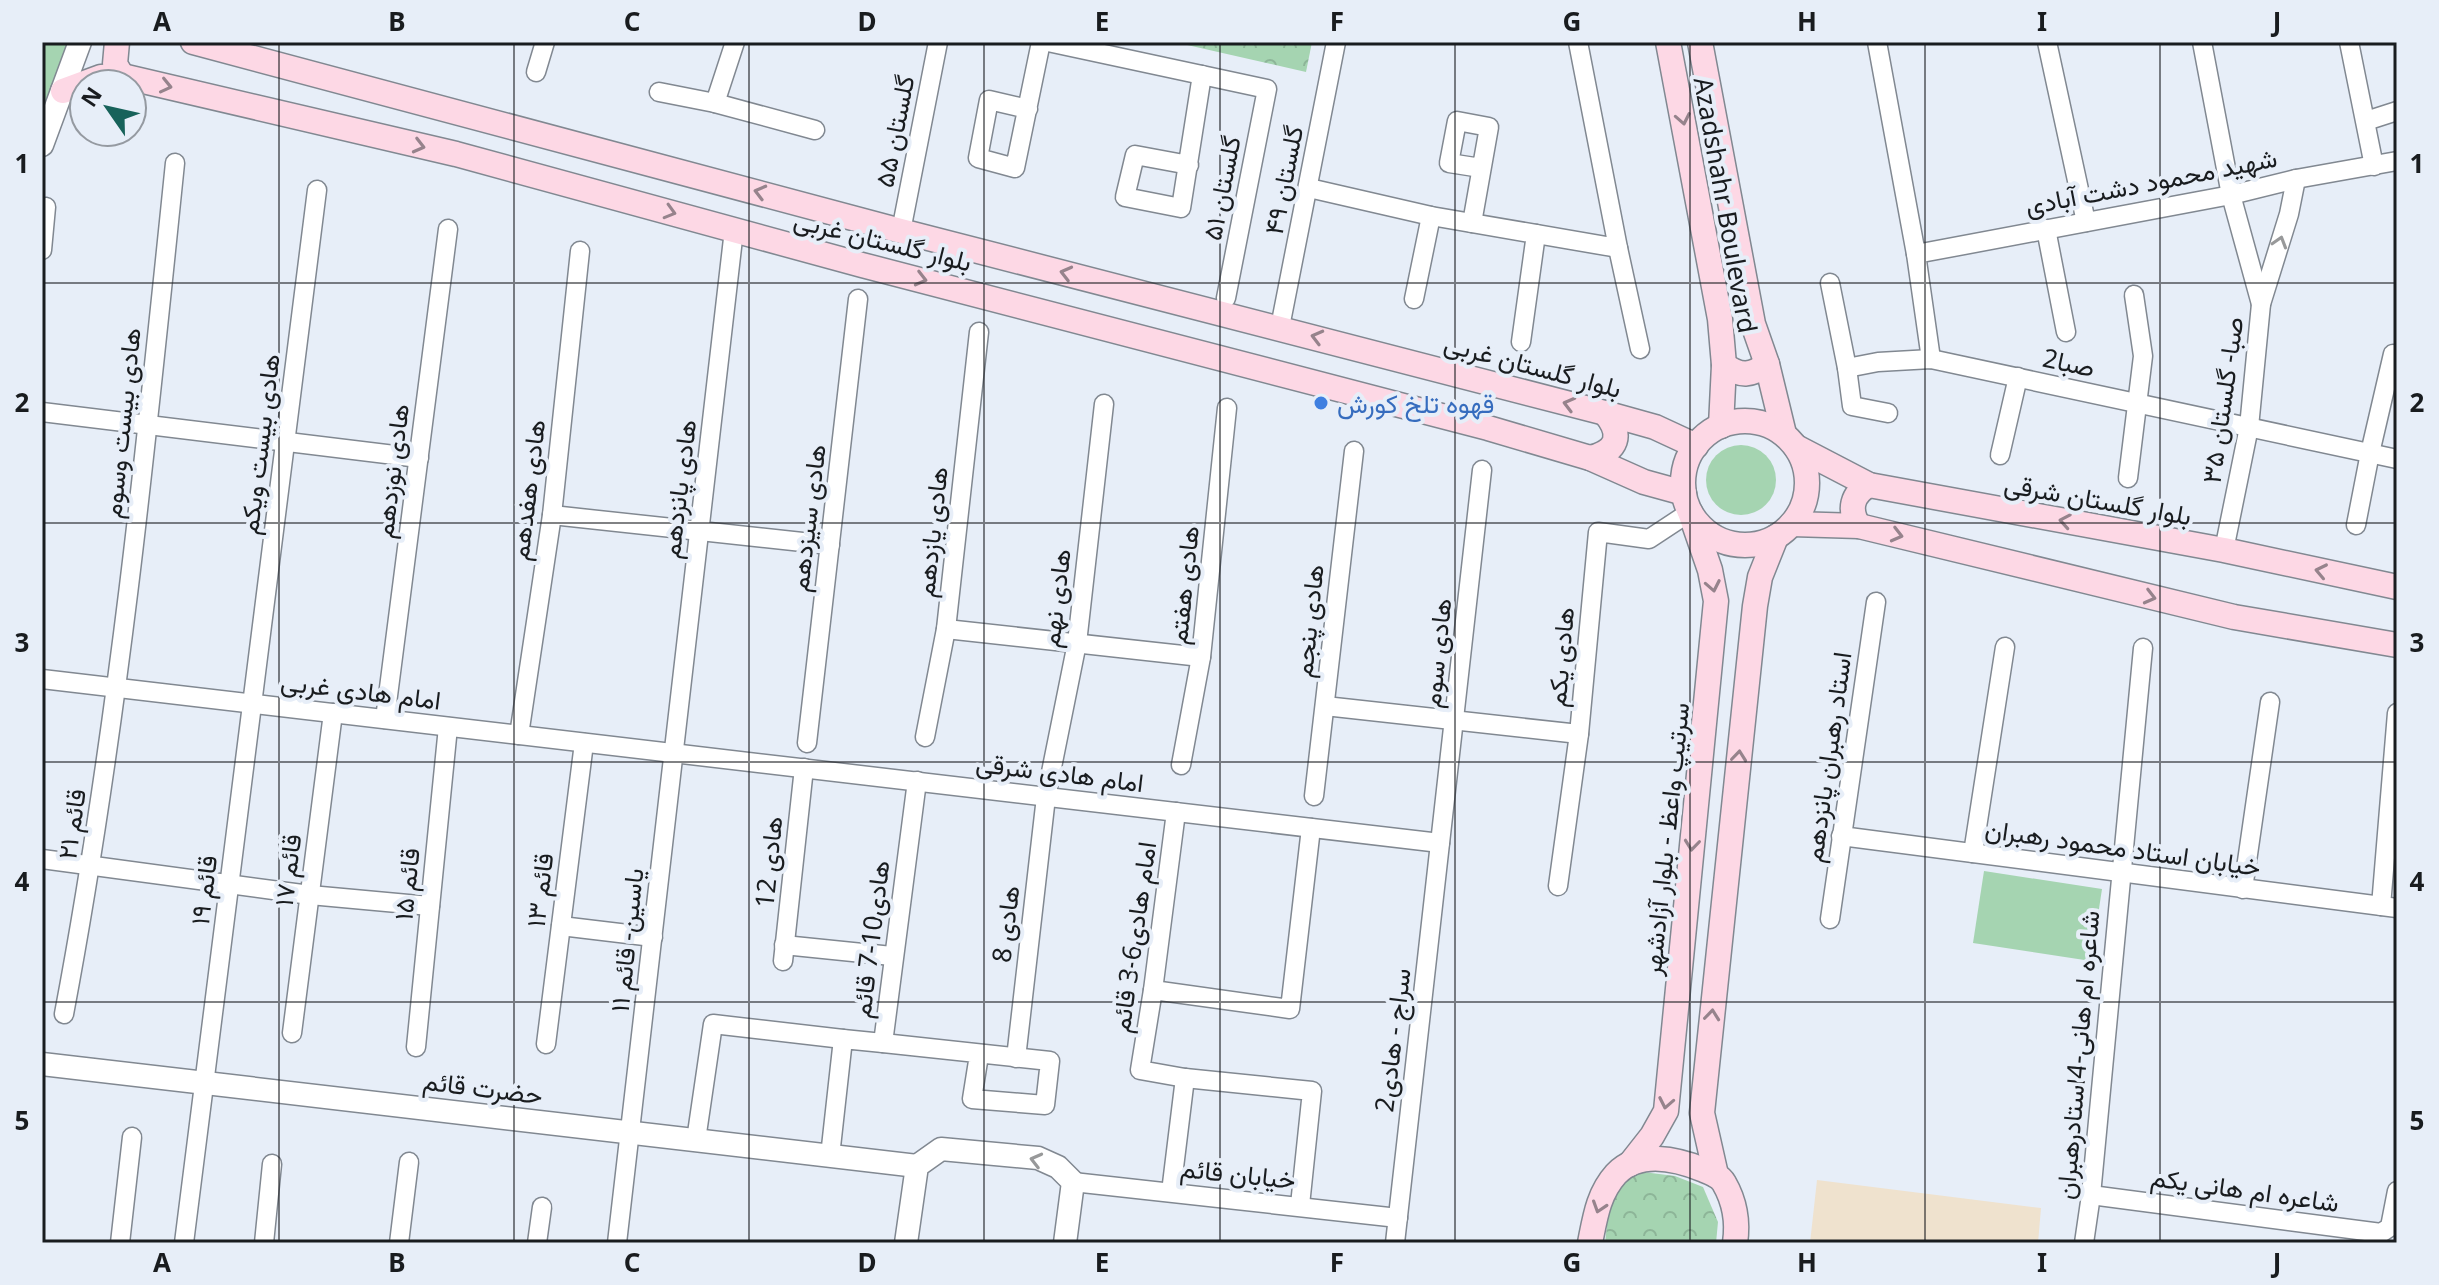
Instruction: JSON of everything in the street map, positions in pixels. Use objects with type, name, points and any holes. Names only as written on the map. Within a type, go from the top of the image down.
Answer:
[{"type":"main road","points":[[117,42],[114,49],[117,68]]},
{"type":"main road","name":"بلوار گلستان غربی","points":[[193,42],[901,231],[1605,413],[1655,427],[1696,446]]},
{"type":"main road","name":"Azadshahr Boulevard","points":[[1668,42],[1720,319],[1724,365],[1721,426]]},
{"type":"main road","points":[[1700,42],[1753,324],[1790,441],[1807,472],[1807,486],[1800,512],[1784,530],[1760,577],[1755,606],[1702,1113],[1716,1175]]},
{"type":"main road","name":"بلوار گلستان غربی","points":[[148,82],[456,154],[1488,428],[1590,458],[1687,502]]},
{"type":"main road","name":"بلوار گلستان غربی","points":[[63,91],[68,89]]},
{"type":"main road","points":[[1724,365],[1737,374],[1754,374],[1767,364]]},
{"type":"main road","points":[[1590,458],[1606,454],[1616,441],[1615,425],[1605,413]]},
{"type":"main road","points":[[1790,441],[1770,425],[1737,421],[1721,426],[1696,446],[1685,468],[1687,502],[1705,531],[1727,543],[1752,545],[1784,530],[1859,526],[2234,617],[2397,645]]},
{"type":"main road","name":"بلوار گلستان شرقی","points":[[1790,441],[1869,485],[2224,550],[2397,587]]},
{"type":"main road","points":[[1859,526],[1852,511],[1853,503],[1861,489],[1869,485]]},
{"type":"main road","name":"سرتیپ واعظ - بلوار آزادشهر","points":[[1590,1243],[1598,1202],[1616,1175],[1630,1164],[1652,1136],[1666,1111],[1716,601],[1710,570],[1687,502]]},
{"type":"main road","points":[[1630,1164],[1664,1158],[1716,1175],[1724,1181],[1738,1221],[1735,1243]]},
{"type":"street","points":[[42,145],[80,42]]},
{"type":"street","points":[[536,72],[545,42]]},
{"type":"street","points":[[715,103],[735,42]]},
{"type":"street","name":"گلستان ۵۵","points":[[901,231],[938,42]]},
{"type":"street","points":[[1028,109],[989,100],[978,158],[1015,168],[1028,109],[1041,42]]},
{"type":"street","points":[[1048,42],[1133,50],[1202,75],[1189,165],[1181,208],[1125,197],[1135,155],[1189,165]]},
{"type":"street","name":"گلستان ۴۹","points":[[1280,327],[1336,42]]},
{"type":"street","points":[[1578,42],[1640,349]]},
{"type":"street","points":[[1877,42],[1916,254],[1931,359]]},
{"type":"street","points":[[2047,42],[2086,222]]},
{"type":"street","points":[[2202,42],[2231,195],[2261,304]]},
{"type":"street","points":[[2349,42],[2374,166]]},
{"type":"street","name":"گلستان ۵۱","points":[[1202,75],[1267,89],[1226,298]]},
{"type":"street","points":[[659,92],[715,103],[815,130]]},
{"type":"street","points":[[2366,121],[2397,111]]},
{"type":"street","points":[[1472,223],[1489,127],[1457,121],[1449,163],[1481,168]]},
{"type":"street","name":"شهید محمود دشت آبادی","points":[[1916,254],[2397,161]]},
{"type":"street","name":"هادی بیست وسوم","points":[[116,688],[149,425],[175,163]]},
{"type":"street","points":[[2261,304],[2289,214],[2296,179]]},
{"type":"street","points":[[1309,188],[1431,216],[1618,248]]},
{"type":"street","name":"هادی بیست ویکم","points":[[253,704],[317,190]]},
{"type":"street","points":[[42,250],[46,207]]},
{"type":"street","points":[[1414,299],[1431,216]]},
{"type":"street","name":"هادی نوزدهم","points":[[385,719],[448,229]]},
{"type":"street","points":[[2046,229],[2066,332]]},
{"type":"street","name":"هادی پانزدهم","points":[[674,753],[734,230]]},
{"type":"street","points":[[1521,342],[1536,234]]},
{"type":"street","name":"هادی هفدهم","points":[[519,735],[552,515],[580,251]]},
{"type":"street","points":[[1830,283],[1852,406],[1888,413]]},
{"type":"street","points":[[2128,478],[2143,356],[2134,295]]},
{"type":"street","name":"هادی سیزدهم","points":[[807,743],[858,299]]},
{"type":"street","name":"صبا- گلستان ۳۵","points":[[2224,550],[2249,427],[2261,304]]},
{"type":"street","name":"هادی یازدهم","points":[[925,737],[946,629],[979,332]]},
{"type":"street","points":[[2356,525],[2393,354]]},
{"type":"street","name":"صبا2","points":[[1847,368],[1878,362],[1931,359],[2397,459]]},
{"type":"street","points":[[2000,455],[2018,377]]},
{"type":"street","name":"هادی نهم","points":[[1046,797],[1077,643],[1104,404]]},
{"type":"street","name":"هادی هفتم","points":[[1181,765],[1201,657],[1227,408]]},
{"type":"street","points":[[42,412],[419,458]]},
{"type":"street","name":"هادی پنجم","points":[[1314,796],[1354,451]]},
{"type":"street","name":"هادی سوم","points":[[1440,843],[1482,470]]},
{"type":"street","name":"هادی یکم","points":[[1558,886],[1579,734],[1598,532],[1649,539],[1687,502]]},
{"type":"street","points":[[552,515],[830,545]]},
{"type":"street","name":"استاد رهبران پانزدهم","points":[[1830,919],[1876,602]]},
{"type":"street","points":[[946,629],[1201,657]]},
{"type":"street","points":[[1973,853],[2005,647]]},
{"type":"street","name":"شاعره ام هانی-4استادرهبران","points":[[2084,1243],[2143,648]]},
{"type":"street","name":"امام هادی غربی","points":[[42,679],[674,753]]},
{"type":"street","name":"قائم ۲۱","points":[[64,1014],[92,867],[116,688]]},
{"type":"street","points":[[2243,889],[2270,702]]},
{"type":"street","name":"قائم ۱۹","points":[[184,1243],[253,704]]},
{"type":"street","points":[[1325,706],[1579,734]]},
{"type":"street","name":"قائم ۱۷","points":[[292,1033],[333,713]]},
{"type":"street","points":[[2389,907],[2397,713]]},
{"type":"street","name":"قائم ۱۵","points":[[416,1047],[448,727]]},
{"type":"street","name":"قائم ۱۳","points":[[546,1044],[584,743]]},
{"type":"street","name":"امام هادی شرقی","points":[[674,753],[1440,843]]},
{"type":"street","name":"یاسین- قائم ۱۱","points":[[617,1243],[674,753]]},
{"type":"street","name":"12 هادی","points":[[804,768],[784,953],[892,956]]},
{"type":"street","name":"هادی10-7 قائم","points":[[830,1156],[843,1039],[883,1043],[917,781]]},
{"type":"street","name":"هادی 8","points":[[1016,1058],[1046,797]]},
{"type":"street","name":"امام هادی6-3 قائم","points":[[1176,812],[1140,1070],[1185,1078]]},
{"type":"street","points":[[1153,990],[1290,1009],[1311,828]]},
{"type":"street","name":"خیابان استاد محمود رهبران","points":[[1841,836],[2389,907]]},
{"type":"street","name":"سراج - هادی2","points":[[1395,1243],[1440,843]]},
{"type":"street","points":[[42,859],[310,895],[430,906]]},
{"type":"street","points":[[561,926],[653,937]]},
{"type":"street","points":[[696,1140],[713,1024],[843,1039]]},
{"type":"street","points":[[883,1043],[1050,1061],[1045,1105],[972,1099],[979,1055]]},
{"type":"street","name":"حضرت قائم","points":[[42,1064],[917,1166]]},
{"type":"street","points":[[1171,1192],[1185,1078],[1312,1091],[1300,1205]]},
{"type":"street","points":[[120,1243],[132,1137]]},
{"type":"street","points":[[906,1243],[917,1166],[941,1149],[1038,1158],[1058,1167],[1073,1182],[1065,1243]]},
{"type":"street","points":[[399,1243],[409,1162]]},
{"type":"street","points":[[264,1243],[272,1164]]},
{"type":"street","name":"خیابان قائم","points":[[1073,1182],[1398,1218]]},
{"type":"street","name":"شاعره ام هانی یکم","points":[[2091,1195],[2381,1233],[2390,1227],[2397,1191]]},
{"type":"street","points":[[537,1243],[542,1207]]},
{"type":"shaded area","points":[[1817,1180],[2041,1208],[2038,1243],[1810,1243]]},
{"type":"green space","points":[[42,42],[68,42],[68,48],[42,113]]},
{"type":"green space","points":[[1174,42],[1312,42],[1306,72]]},
{"type":"green space","points":[[1748,445],[1770,460],[1776,480],[1774,494],[1766,505],[1755,513],[1734,515],[1716,505],[1708,494],[1706,473],[1716,455],[1727,447]]},
{"type":"green space","points":[[1984,871],[2102,889],[2091,961],[1973,943]]},
{"type":"green space","points":[[1635,1171],[1675,1176],[1703,1187],[1718,1222],[1716,1243],[1605,1243],[1611,1189]]},
{"type":"place","name":"قهوه تلخ کورش","points":[[1321,403]]}]
